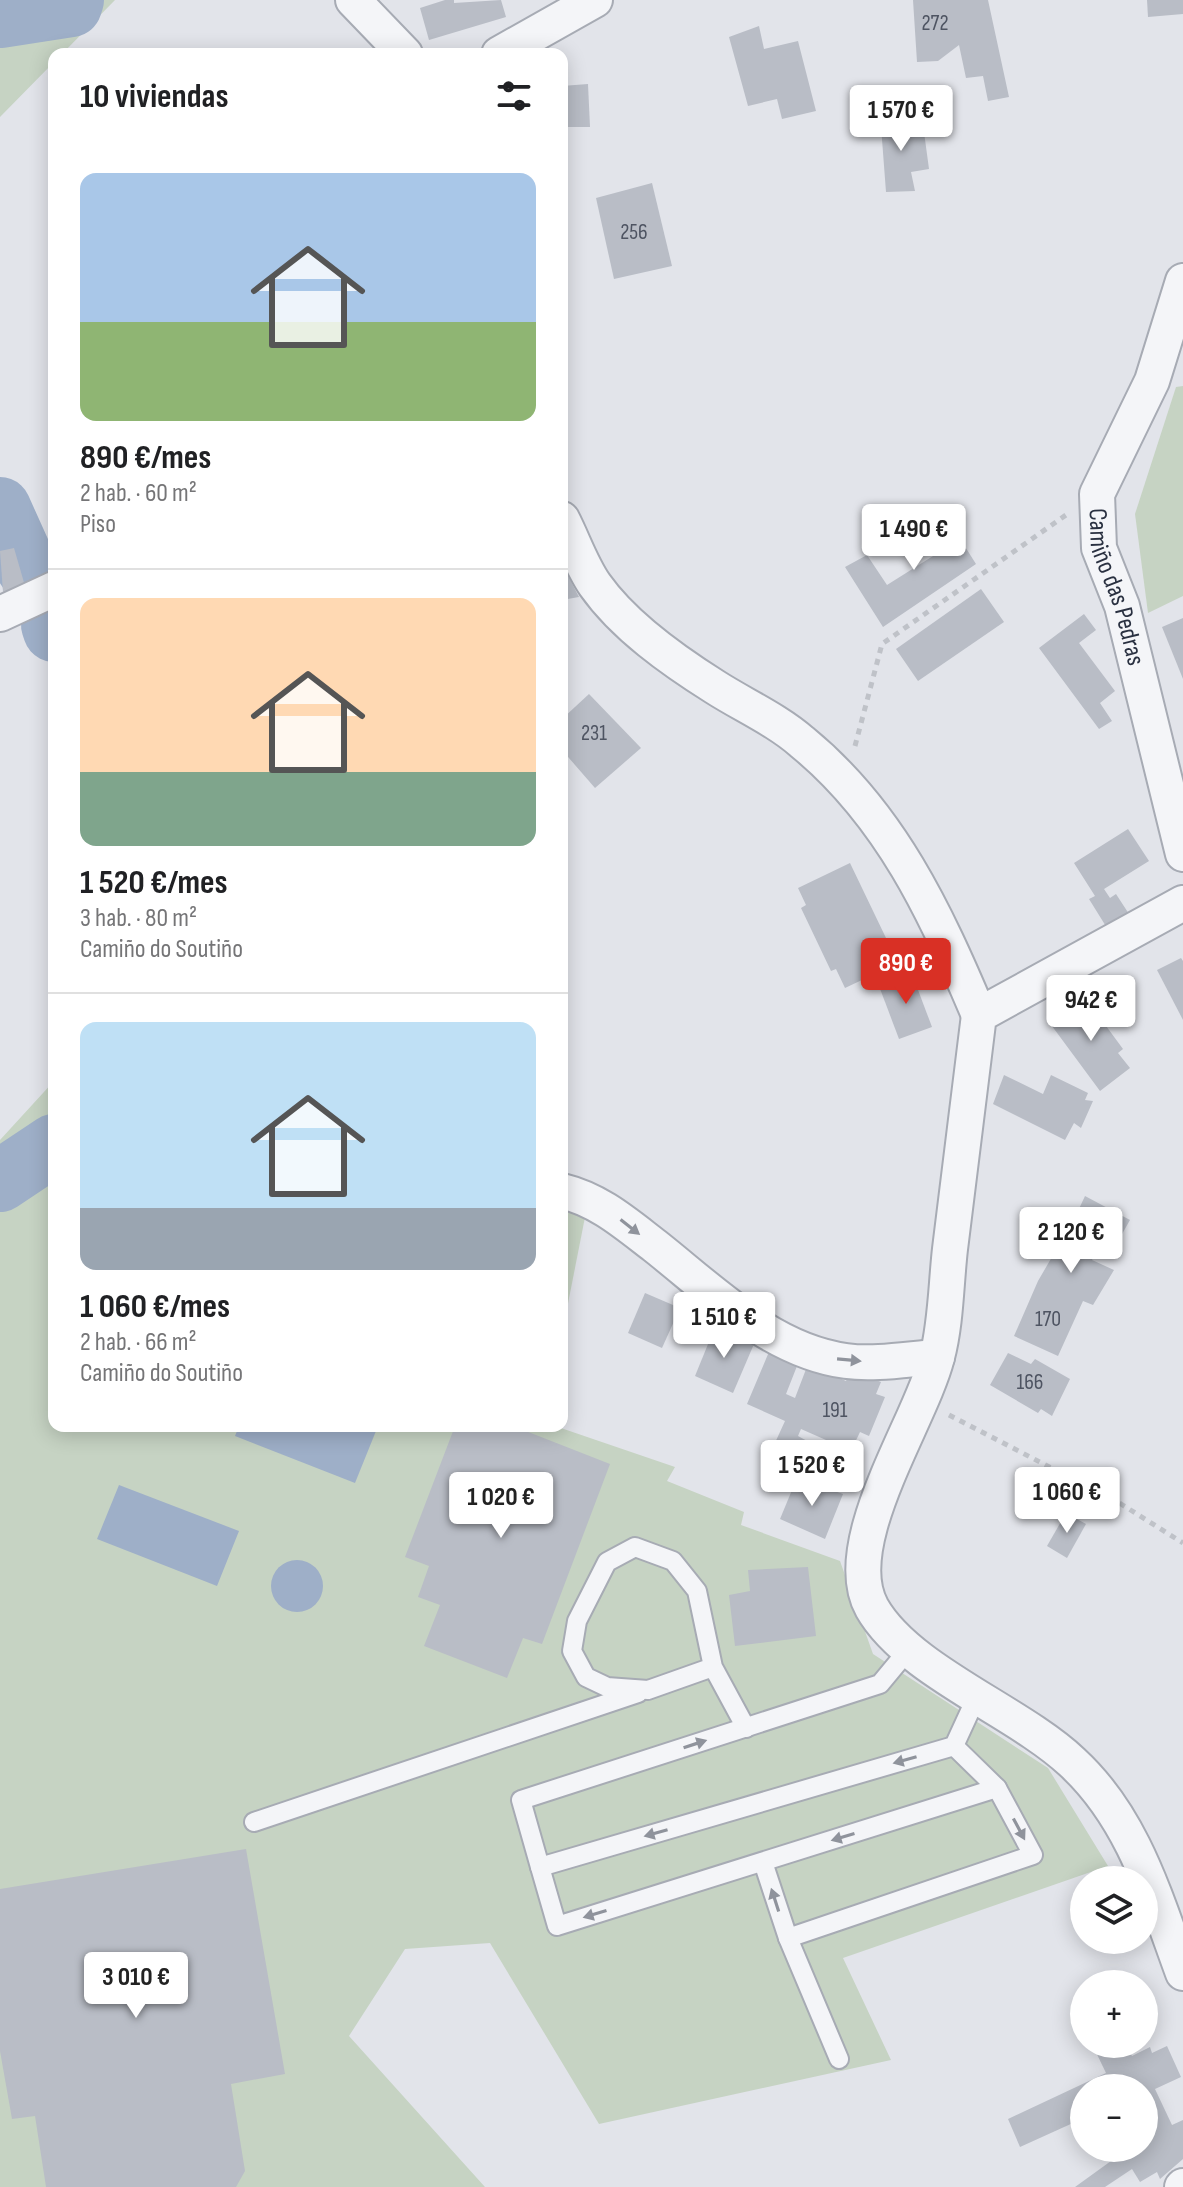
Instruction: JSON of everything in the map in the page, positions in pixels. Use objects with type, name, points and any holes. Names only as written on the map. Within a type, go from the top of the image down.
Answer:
[{"type":"street","points":[[353,0],[384,48]]},
{"type":"street","points":[[510,48],[595,0]]},
{"type":"street","name":"Camiño das Pedras","points":[[1183,281],[1152,381],[1097,494],[1099,548],[1122,606],[1183,854]]},
{"type":"street","points":[[568,531],[594,584],[632,626],[704,680],[801,740],[845,782],[890,836],[938,919],[979,1015],[937,1357],[868,1533],[864,1567],[870,1606],[894,1639],[1070,1759],[1103,1793],[1138,1852],[1183,1973]]},
{"type":"street","points":[[0,614],[48,592]]},
{"type":"street","points":[[979,1015],[1183,903]]},
{"type":"street","points":[[568,1192],[587,1197],[615,1215],[750,1321],[808,1352],[848,1361],[937,1357]]},
{"type":"lane","points":[[648,1690],[607,1687],[586,1677],[572,1651],[577,1621],[607,1562],[635,1547],[673,1561],[697,1591],[713,1667],[746,1728]]},
{"type":"lane","points":[[909,1649],[880,1684],[521,1800],[557,1926],[997,1788]]},
{"type":"lane","points":[[254,1822],[713,1667]]},
{"type":"lane","points":[[540,1867],[954,1746],[977,1696]]},
{"type":"lane","points":[[788,1938],[1033,1855],[997,1788],[954,1746]]},
{"type":"lane","points":[[763,1862],[788,1938],[839,2059]]},
{"type":"path","points":[[845,782],[882,644],[1097,494]]},
{"type":"path","points":[[920,1400],[1121,1504],[1183,1543]]},
{"type":"green space","points":[[0,0],[115,0],[68,48],[48,48],[48,68],[0,117]]},
{"type":"green space","points":[[1183,386],[1183,596],[1148,613],[1135,514],[1176,387]]},
{"type":"green space","points":[[48,1088],[48,1432],[568,1430],[675,1467],[667,1481],[744,1512],[741,1525],[840,1561],[873,1654],[1048,1768],[1108,1866],[1070,1866],[1070,1879],[843,1958],[891,2060],[599,2124],[490,1943],[405,1949],[349,2036],[485,2187],[0,2187],[0,1140]]},
{"type":"green space","points":[[568,1203],[587,1207],[568,1304]]},
{"type":"water","points":[[237,1432],[376,1432],[355,1483],[235,1436]]},
{"type":"water","points":[[119,1485],[239,1531],[217,1586],[97,1539]]},
{"type":"water","points":[[297,1560],[315,1568],[323,1586],[315,1604],[297,1612],[279,1604],[271,1586],[279,1568]]},
{"type":"building","points":[[454,0],[454,3],[501,0],[506,17],[429,40],[420,8]]},
{"type":"building","points":[[913,0],[988,0],[1009,97],[988,101],[983,76],[966,78],[959,45],[938,61],[917,62]]},
{"type":"building","points":[[1147,0],[1183,0],[1183,14],[1148,17]]},
{"type":"building","points":[[759,26],[764,49],[798,41],[816,111],[782,119],[777,99],[748,106],[729,37]]},
{"type":"building","points":[[588,84],[590,127],[568,127],[568,86]]},
{"type":"building","points":[[903,112],[904,133],[924,132],[929,169],[911,172],[915,191],[886,192],[880,113]]},
{"type":"building","points":[[652,183],[672,266],[614,279],[596,198]]},
{"type":"building","points":[[938,504],[976,564],[883,627],[845,567],[867,555],[887,585],[941,551],[919,516]]},
{"type":"building","points":[[14,548],[25,586],[3,592],[0,551]]},
{"type":"building","points":[[568,576],[579,597],[568,599]]},
{"type":"building","points":[[981,589],[1004,622],[918,681],[896,649]]},
{"type":"building","points":[[1084,614],[1096,630],[1079,643],[1115,691],[1100,703],[1112,721],[1099,729],[1039,648]]},
{"type":"building","points":[[1183,618],[1183,679],[1162,627]]},
{"type":"building","points":[[589,694],[641,748],[595,788],[568,757],[568,713]]},
{"type":"building","points":[[1128,829],[1149,861],[1104,889],[1110,898],[1116,894],[1129,914],[1107,928],[1089,899],[1095,896],[1074,863]]},
{"type":"building","points":[[850,863],[898,963],[845,988],[836,969],[831,971],[801,908],[806,905],[798,888]]},
{"type":"building","points":[[1181,958],[1183,961],[1183,1020],[1157,970]]},
{"type":"building","points":[[912,974],[932,1027],[899,1039],[879,986]]},
{"type":"building","points":[[1084,996],[1123,1049],[1118,1053],[1130,1068],[1100,1091],[1049,1022]]},
{"type":"building","points":[[1004,1075],[1043,1094],[1051,1075],[1088,1093],[1085,1100],[1093,1101],[1081,1128],[1074,1123],[1065,1140],[993,1104]]},
{"type":"building","points":[[1085,1196],[1130,1220],[1109,1257],[1097,1250],[1092,1260],[1114,1270],[1093,1305],[1083,1301],[1058,1356],[1014,1336],[1038,1281],[1063,1238],[1056,1234],[1071,1207],[1078,1211]]},
{"type":"building","points":[[645,1293],[680,1308],[662,1348],[628,1333]]},
{"type":"building","points":[[715,1327],[754,1344],[733,1393],[695,1376]]},
{"type":"building","points":[[771,1347],[799,1361],[786,1394],[795,1398],[808,1364],[846,1381],[851,1369],[881,1382],[876,1394],[885,1397],[869,1436],[860,1432],[851,1451],[801,1429],[798,1436],[809,1442],[801,1461],[774,1445],[785,1421],[747,1404]]},
{"type":"building","points":[[1008,1353],[1031,1364],[1035,1359],[1070,1379],[1052,1416],[1041,1409],[1038,1413],[990,1385]]},
{"type":"building","points":[[453,1432],[528,1432],[610,1464],[542,1644],[523,1638],[507,1678],[424,1646],[440,1605],[418,1597],[429,1566],[405,1557]]},
{"type":"building","points":[[797,1478],[843,1494],[825,1539],[780,1519]]},
{"type":"building","points":[[1066,1513],[1086,1524],[1067,1558],[1047,1546]]},
{"type":"building","points":[[808,1567],[816,1636],[735,1646],[729,1595],[750,1591],[748,1570]]},
{"type":"building","points":[[246,1849],[285,2074],[231,2084],[245,2171],[236,2187],[46,2187],[35,2116],[12,2119],[0,2051],[0,1889]]},
{"type":"building","points":[[1167,2046],[1181,2077],[1158,2088],[1158,2074],[1106,2073],[1099,2058],[1158,2058],[1158,2050]]},
{"type":"building","points":[[1070,2090],[1070,2124],[1020,2147],[1008,2119]]},
{"type":"building","points":[[1158,2095],[1172,2125],[1183,2120],[1183,2159],[1160,2179],[1157,2172],[1140,2182],[1132,2169],[1105,2187],[1075,2187],[1110,2162],[1158,2162]]},
{"type":"waterway","points":[[0,17],[71,6],[73,0]]},
{"type":"waterway","points":[[0,508],[27,568]]},
{"type":"waterway","points":[[0,1181],[48,1149]]}]
